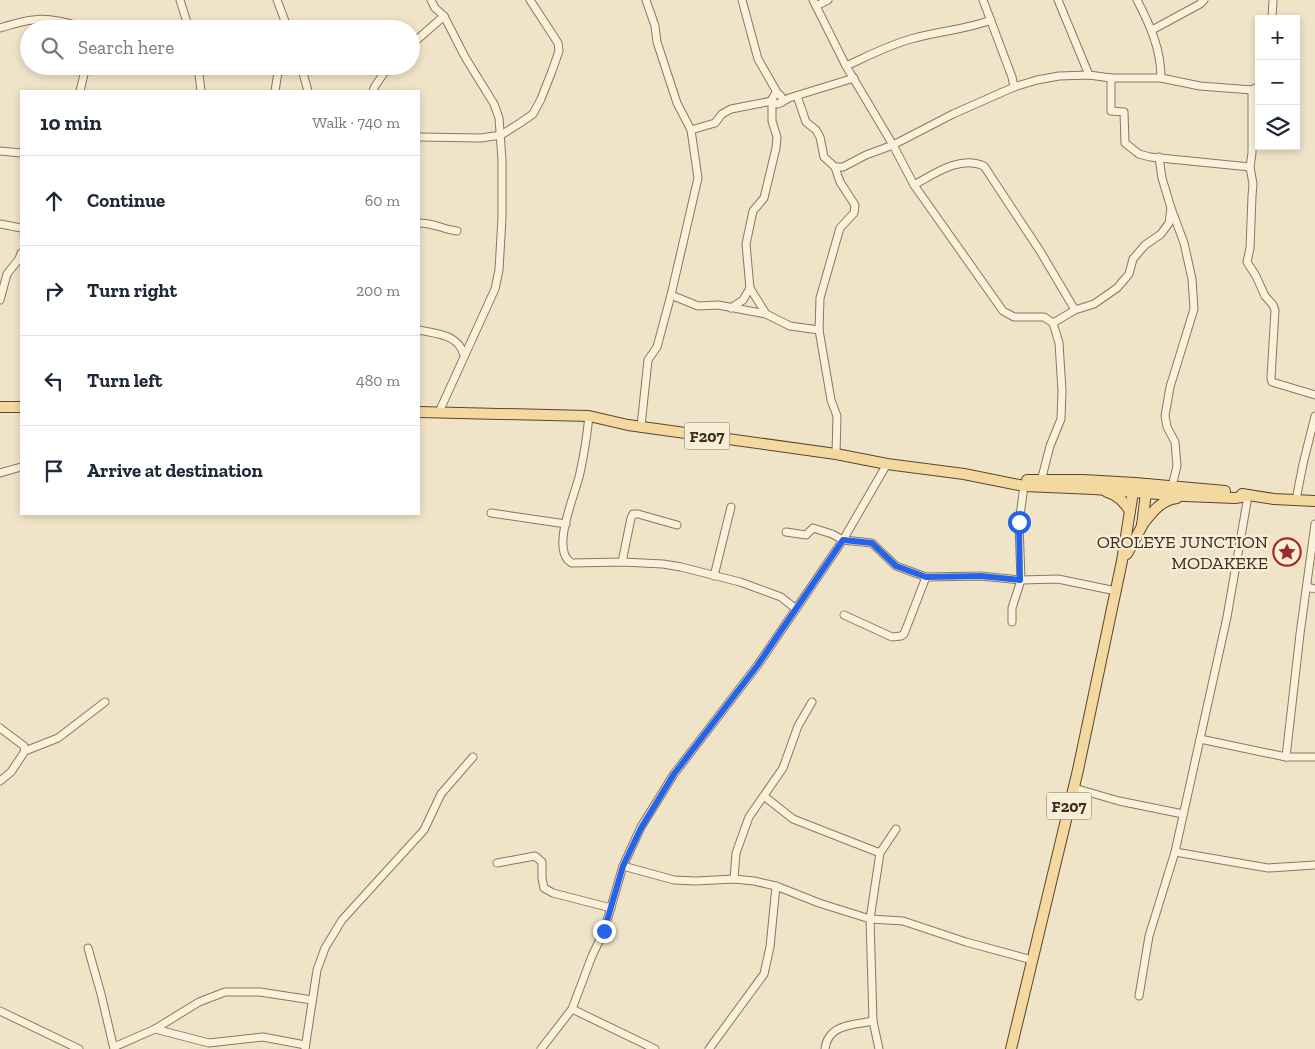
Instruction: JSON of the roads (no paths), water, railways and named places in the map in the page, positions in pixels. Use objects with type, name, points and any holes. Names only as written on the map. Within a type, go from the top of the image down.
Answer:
[{"type":"main road","points":[[0,407],[20,407]]},
{"type":"main road","name":"F207","points":[[420,412],[589,416],[641,426],[836,454],[1024,486],[1094,489],[1172,486],[1236,492],[1248,496]]},
{"type":"main road","name":"F207","points":[[993,480],[1083,480],[1185,496],[1235,498],[1248,496],[1315,501]]},
{"type":"main road","name":"F207","points":[[1011,1049],[1074,788],[1116,591],[1130,511],[1141,488]]},
{"type":"main road","name":"F207","points":[[1122,561],[1142,526],[1141,488]]},
{"type":"main road","points":[[1094,489],[1114,494],[1124,502],[1130,511]]},
{"type":"main road","points":[[1142,526],[1154,510],[1165,501],[1185,496]]},
{"type":"street","points":[[180,0],[186,20]]},
{"type":"street","points":[[277,0],[285,20]]},
{"type":"street","points":[[431,0],[435,8],[444,16],[465,57],[494,104],[499,118],[501,135],[502,218],[499,270],[495,289],[440,412]]},
{"type":"street","points":[[420,137],[481,138],[501,135],[533,114],[559,51],[558,43],[530,0]]},
{"type":"street","points":[[641,426],[648,360],[657,347],[698,178],[691,130],[677,103],[657,42],[655,26],[646,0]]},
{"type":"street","points":[[742,0],[758,59],[770,78],[776,100],[772,121],[777,137],[776,148],[764,198],[754,211],[746,244],[750,288],[766,314]]},
{"type":"street","points":[[828,0],[815,3],[846,66],[893,145],[914,185],[1003,310],[1014,317],[1044,318],[1053,323],[1059,343],[1061,364],[1061,419],[1050,446],[1041,480]]},
{"type":"street","points":[[983,0],[992,20],[1014,87]]},
{"type":"street","points":[[1058,0],[1089,75]]},
{"type":"street","points":[[1137,0],[1152,30],[1161,69],[1161,78]]},
{"type":"street","points":[[1152,30],[1204,0]]},
{"type":"street","points":[[1272,15],[1273,0]]},
{"type":"street","points":[[420,37],[444,16]]},
{"type":"street","points":[[25,20],[47,18],[60,20]]},
{"type":"street","points":[[846,66],[881,49],[911,39],[974,26],[992,20]]},
{"type":"street","points":[[0,28],[20,22]]},
{"type":"street","points":[[80,90],[84,75]]},
{"type":"street","points":[[199,75],[201,90]]},
{"type":"street","points":[[276,90],[278,75]]},
{"type":"street","points":[[304,75],[308,90]]},
{"type":"street","points":[[373,90],[383,75]]},
{"type":"street","points":[[834,167],[843,167],[1014,87],[1037,80],[1059,76],[1089,75],[1111,78],[1161,78],[1200,86],[1252,90],[1255,88]]},
{"type":"street","points":[[691,130],[715,123],[722,114],[732,109],[797,96],[854,78]]},
{"type":"street","points":[[1111,78],[1111,111],[1124,112],[1125,143],[1139,154],[1150,157],[1250,167]]},
{"type":"street","points":[[1252,90],[1252,154],[1250,167],[1253,184],[1250,248],[1247,262],[1265,296],[1275,310],[1271,378],[1272,382],[1278,385],[1315,394]]},
{"type":"street","points":[[797,96],[806,122],[816,130],[820,137],[824,157],[834,167],[840,182],[854,205],[854,213],[840,228],[835,241],[820,298],[819,330],[831,400],[837,416],[836,454]]},
{"type":"street","points":[[0,151],[20,154]]},
{"type":"street","points":[[1159,158],[1162,178],[1184,242],[1192,280],[1194,308],[1170,387],[1165,416],[1168,428],[1175,442],[1177,466],[1172,486]]},
{"type":"street","points":[[914,185],[958,164],[976,162],[984,166],[1040,251],[1075,310]]},
{"type":"street","points":[[1053,323],[1075,310],[1094,304],[1117,288],[1129,274],[1133,259],[1145,245],[1161,234],[1169,223],[1171,208]]},
{"type":"street","points":[[420,223],[431,223],[444,229],[457,231]]},
{"type":"street","points":[[0,224],[20,228]]},
{"type":"street","points":[[0,300],[7,274],[20,256]]},
{"type":"street","points":[[731,308],[743,300],[750,288]]},
{"type":"street","points":[[671,295],[698,306],[718,305],[766,314],[790,326],[819,330]]},
{"type":"street","points":[[420,330],[452,338],[462,346],[464,355]]},
{"type":"street","points":[[589,416],[579,476],[568,509],[562,546],[563,554],[567,560],[572,563],[622,562],[664,564],[681,567],[740,582],[781,597],[796,609]]},
{"type":"street","points":[[1296,500],[1315,416]]},
{"type":"street","points":[[541,1049],[572,1009],[592,956],[604,931],[623,866],[641,828],[674,774],[757,666],[843,540],[887,464]]},
{"type":"street","points":[[0,473],[20,467]]},
{"type":"street","points":[[1012,622],[1012,608],[1020,580],[1019,522],[1024,486]]},
{"type":"street","points":[[1139,996],[1149,936],[1175,852],[1227,617],[1248,496]]},
{"type":"street","points":[[714,576],[731,507]]},
{"type":"street","points":[[491,513],[566,524]]},
{"type":"street","points":[[622,562],[633,514],[677,525]]},
{"type":"street","points":[[1286,757],[1300,634],[1311,588],[1315,524]]},
{"type":"street","points":[[786,532],[806,535],[813,528],[843,540],[872,543],[896,566],[926,577],[981,576],[1020,580],[1058,579],[1116,591]]},
{"type":"street","points":[[844,615],[892,637],[901,636],[904,634],[926,577]]},
{"type":"street","points":[[0,781],[11,772],[25,751],[58,738],[105,702]]},
{"type":"street","points":[[734,879],[736,853],[750,818],[783,768],[798,726],[812,702]]},
{"type":"street","points":[[0,728],[24,746],[25,751]]},
{"type":"street","points":[[1200,739],[1286,757],[1315,757]]},
{"type":"street","points":[[154,1029],[209,1043],[263,1036],[305,1047],[317,970],[325,948],[342,920],[424,830],[441,794],[473,757]]},
{"type":"street","points":[[1074,788],[1120,801],[1183,814]]},
{"type":"street","points":[[764,796],[793,820],[880,853]]},
{"type":"street","points":[[879,1049],[873,1021],[870,919],[880,853],[896,829]]},
{"type":"street","points":[[1175,852],[1268,868],[1315,866]]},
{"type":"street","points":[[497,862],[535,856],[542,862],[544,888],[553,893],[611,908]]},
{"type":"street","points":[[623,866],[674,880],[734,879],[776,886],[818,903],[870,919],[903,921],[966,942],[1032,960]]},
{"type":"street","points":[[709,1049],[764,974],[770,947],[776,886]]},
{"type":"street","points":[[88,948],[114,1048],[154,1029],[199,1002],[225,992],[260,992],[312,1000]]},
{"type":"street","points":[[572,1009],[655,1049]]},
{"type":"street","points":[[0,1011],[79,1049]]},
{"type":"street","points":[[825,1049],[828,1036],[837,1029],[873,1021]]},
{"type":"place","name":"OROLEYE JUNCTION MODAKEKE","points":[[1287,552]]}]
